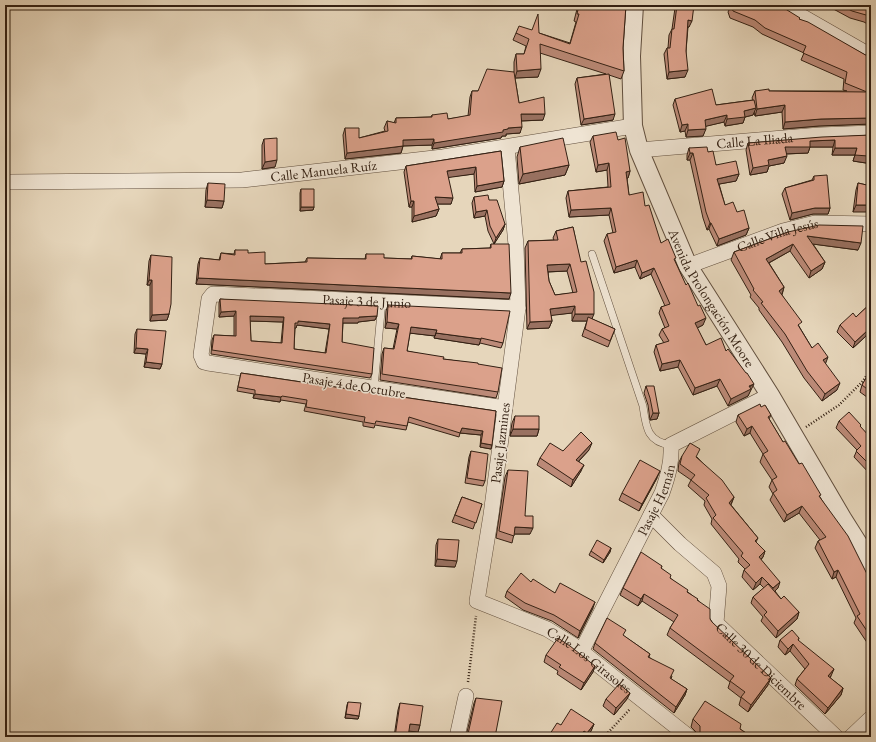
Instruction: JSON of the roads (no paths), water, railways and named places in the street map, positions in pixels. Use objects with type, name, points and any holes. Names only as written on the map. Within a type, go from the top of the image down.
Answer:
[{"type":"street","name":"Avenida Prolongación Moore","points":[[634,5],[631,56],[633,126],[639,150],[688,266],[794,434],[842,518],[871,564]]},
{"type":"street","points":[[782,5],[871,56]]},
{"type":"street","name":"Calle Manuela Ruíz","points":[[11,182],[242,180],[443,157],[507,148],[633,126]]},
{"type":"street","name":"Calle La Iliada","points":[[639,150],[819,135],[871,133]]},
{"type":"street","name":"Pasaje Jazmines","points":[[477,601],[491,515],[518,308],[516,245],[507,148]]},
{"type":"street","name":"Calle Villa Jesús","points":[[688,266],[783,231],[815,223],[871,224]]},
{"type":"street","name":"Pasaje 3 de Junio","points":[[204,362],[201,355],[209,298],[213,294],[217,293],[518,308]]},
{"type":"street","name":"Pasaje 4 de Octubre","points":[[204,362],[505,408]]},
{"type":"street","name":"Pasaje Hernán","points":[[581,652],[662,493],[669,473],[672,458],[672,445],[770,395]]},
{"type":"street","name":"Calle 30 de Diciembre","points":[[651,515],[680,544],[714,573],[719,586],[716,622],[836,737]]},
{"type":"street","name":"Calle Los Girasoles","points":[[477,601],[547,628],[581,652],[689,737]]},
{"type":"street","points":[[457,737],[466,696]]},
{"type":"street","points":[[851,737],[871,718]]},
{"type":"lane","points":[[592,254],[643,406],[646,426],[652,436],[661,444],[672,445]]},
{"type":"lane","points":[[374,388],[382,301]]}]
